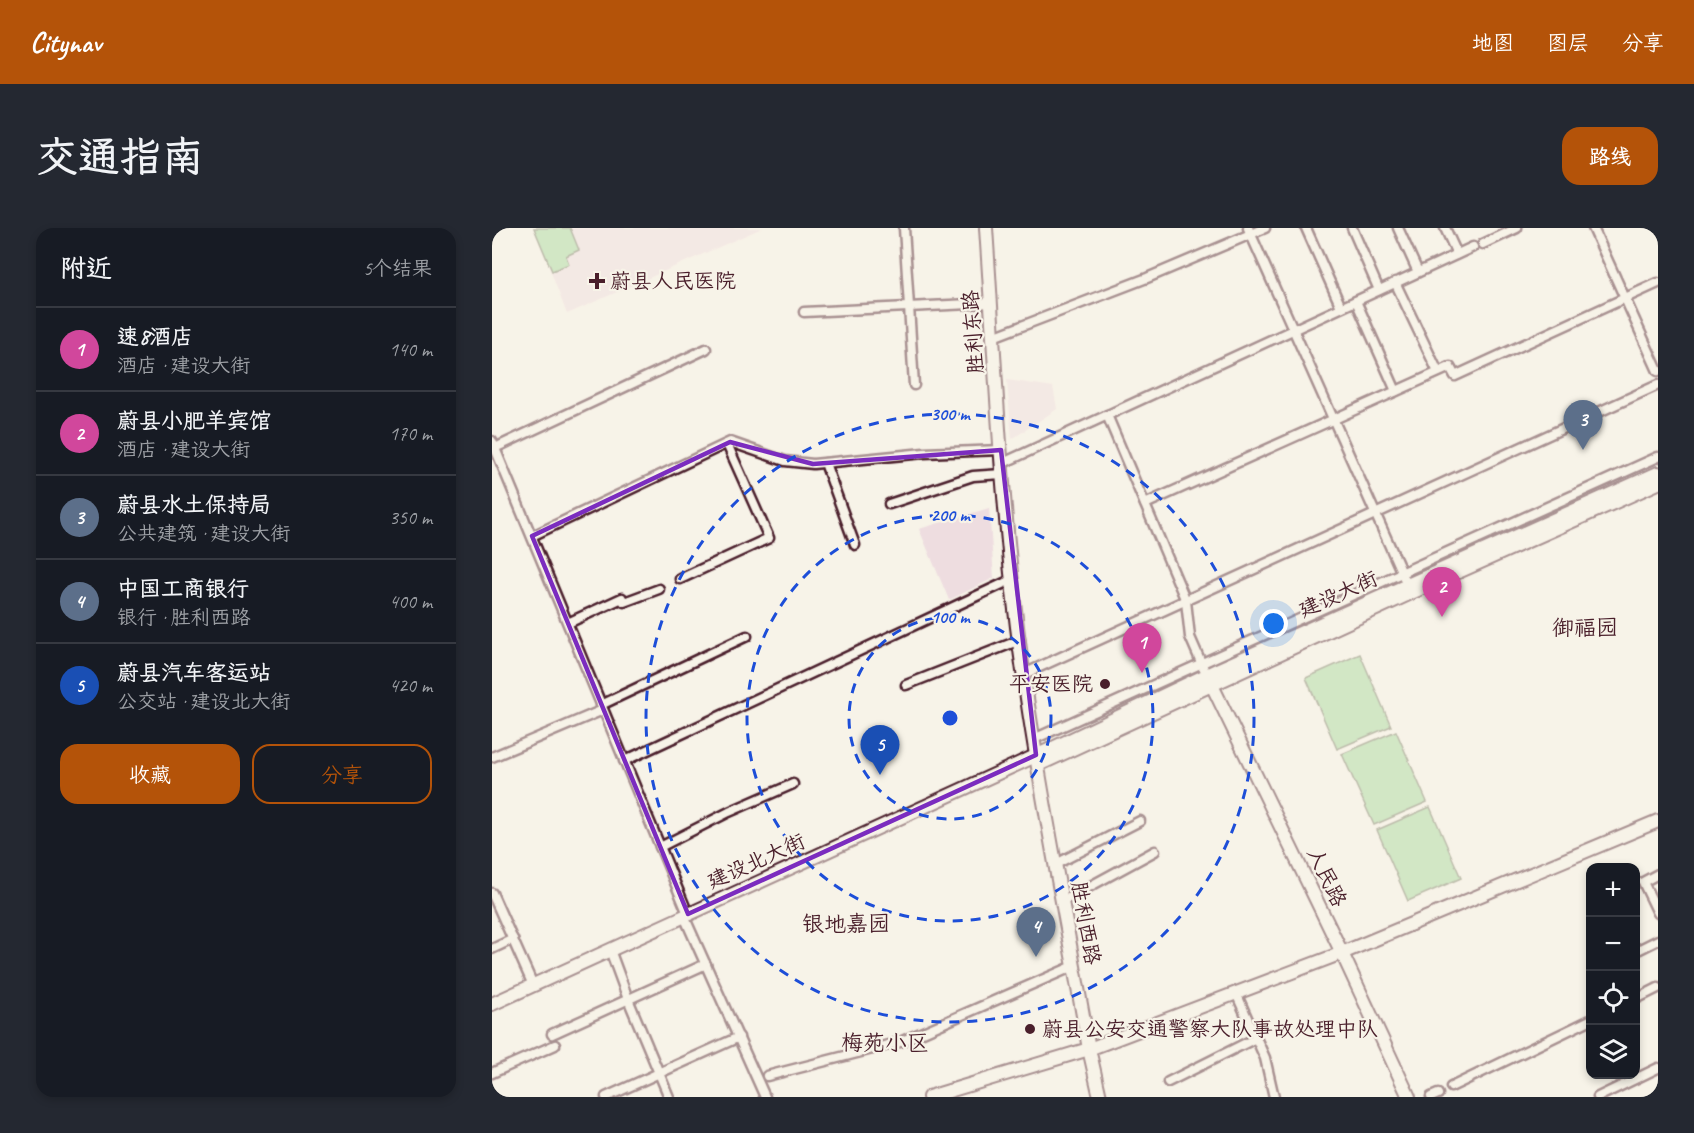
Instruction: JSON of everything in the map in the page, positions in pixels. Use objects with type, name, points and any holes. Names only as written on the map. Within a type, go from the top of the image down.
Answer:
[{"type":"main road","name":"胜利东路","points":[[986,228],[1000,450],[1024,674],[1037,760]]},
{"type":"main road","name":"建设大街","points":[[1037,760],[1207,675],[1658,473]]},
{"type":"main road","name":"建设大街","points":[[1406,584],[1658,483]]},
{"type":"main road","name":"人民路","points":[[1207,675],[1409,1097]]},
{"type":"main road","name":"胜利西路","points":[[1037,760],[1089,1048],[1100,1097]]},
{"type":"main road","name":"建设北大街","points":[[492,1004],[686,915],[1037,760]]},
{"type":"main road","points":[[929,1097],[1089,1048],[1342,953],[1658,821]]},
{"type":"street","points":[[904,228],[914,385]]},
{"type":"street","points":[[993,337],[1147,278],[1250,231],[1265,228]]},
{"type":"street","points":[[1306,228],[1341,308]]},
{"type":"street","points":[[1352,228],[1379,290]]},
{"type":"street","points":[[1398,228],[1418,272]]},
{"type":"street","points":[[1445,228],[1456,254]]},
{"type":"street","points":[[1483,244],[1517,228]]},
{"type":"street","points":[[1593,228],[1658,371]]},
{"type":"street","points":[[1250,231],[1406,584],[1658,457]]},
{"type":"street","points":[[889,504],[973,476],[1002,469],[1107,415],[1473,247]]},
{"type":"street","points":[[1395,282],[1438,372]]},
{"type":"street","points":[[1145,504],[1438,372],[1450,367],[1455,376],[1658,283]]},
{"type":"street","points":[[1356,300],[1396,391]]},
{"type":"street","points":[[804,312],[991,303]]},
{"type":"street","points":[[706,349],[493,444],[706,964],[765,1097]]},
{"type":"street","points":[[1024,674],[1658,385]]},
{"type":"street","points":[[1034,740],[1207,675],[1190,637],[1186,601],[1107,415]]},
{"type":"street","points":[[532,536],[730,442],[785,461],[813,464],[924,453],[1000,450]]},
{"type":"street","points":[[680,579],[769,538],[726,444]]},
{"type":"street","points":[[825,463],[855,545]]},
{"type":"street","points":[[624,761],[1013,579]]},
{"type":"street","points":[[568,623],[622,598],[624,602],[659,589]]},
{"type":"street","points":[[492,757],[602,707],[747,636]]},
{"type":"street","points":[[906,685],[1020,640]]},
{"type":"street","points":[[660,847],[729,812],[793,784]]},
{"type":"street","points":[[1056,864],[1140,821]]},
{"type":"street","points":[[1063,901],[1155,851]]},
{"type":"street","points":[[1658,874],[1643,882],[1655,902],[1658,913]]},
{"type":"street","points":[[492,893],[533,985]]},
{"type":"street","points":[[492,949],[513,939]]},
{"type":"street","points":[[1640,949],[1658,940]]},
{"type":"street","points":[[610,950],[669,1097]]},
{"type":"street","points":[[552,1034],[706,964]]},
{"type":"street","points":[[767,1076],[900,1042],[1074,966]]},
{"type":"street","points":[[1640,997],[1658,988]]},
{"type":"street","points":[[1236,993],[1265,1058],[1274,1097]]},
{"type":"street","points":[[1451,1087],[1586,1022]]},
{"type":"street","points":[[606,1097],[739,1037]]},
{"type":"street","points":[[1168,1082],[1256,1038]]},
{"type":"street","points":[[492,1073],[555,1045]]},
{"type":"street","points":[[1598,1097],[1658,1068]]},
{"type":"highlighted area","points":[[730,442],[813,464],[1001,450],[1036,755],[688,914],[532,536]]},
{"type":"shaded area","name":"蔚县人民医院","points":[[534,228],[762,228],[567,314]]},
{"type":"shaded area","points":[[1007,380],[1053,387],[1057,409],[1012,439]]},
{"type":"shaded area","points":[[989,508],[994,578],[949,600],[919,529]]},
{"type":"green space","points":[[534,228],[570,228],[579,250],[566,256],[569,264],[552,271]]},
{"type":"green space","points":[[1360,654],[1391,726],[1337,749],[1306,678]]},
{"type":"green space","points":[[1396,731],[1427,802],[1374,825],[1342,754]]},
{"type":"green space","points":[[1430,807],[1461,878],[1408,901],[1377,830]]},
{"type":"place","name":"蔚县人民医院","points":[[597,281]]},
{"type":"place","name":"蔚县水土保持局","points":[[1583,450]]},
{"type":"place","name":"蔚县小肥羊宾馆","points":[[1442,617]]},
{"type":"place","name":"速8酒店","points":[[1142,673]]},
{"type":"place","name":"平安医院","points":[[1105,684]]},
{"type":"place","name":"蔚县汽车客运站","points":[[880,775]]},
{"type":"place","name":"中国工商银行","points":[[1036,957]]},
{"type":"place","name":"蔚县公安交通警察大队事故处理中队","points":[[1030,1029]]},
{"type":"district","name":"御福园","points":[[1585,627]]},
{"type":"district","name":"银地嘉园","points":[[846,923]]},
{"type":"district","name":"梅苑小区","points":[[885,1042]]}]
